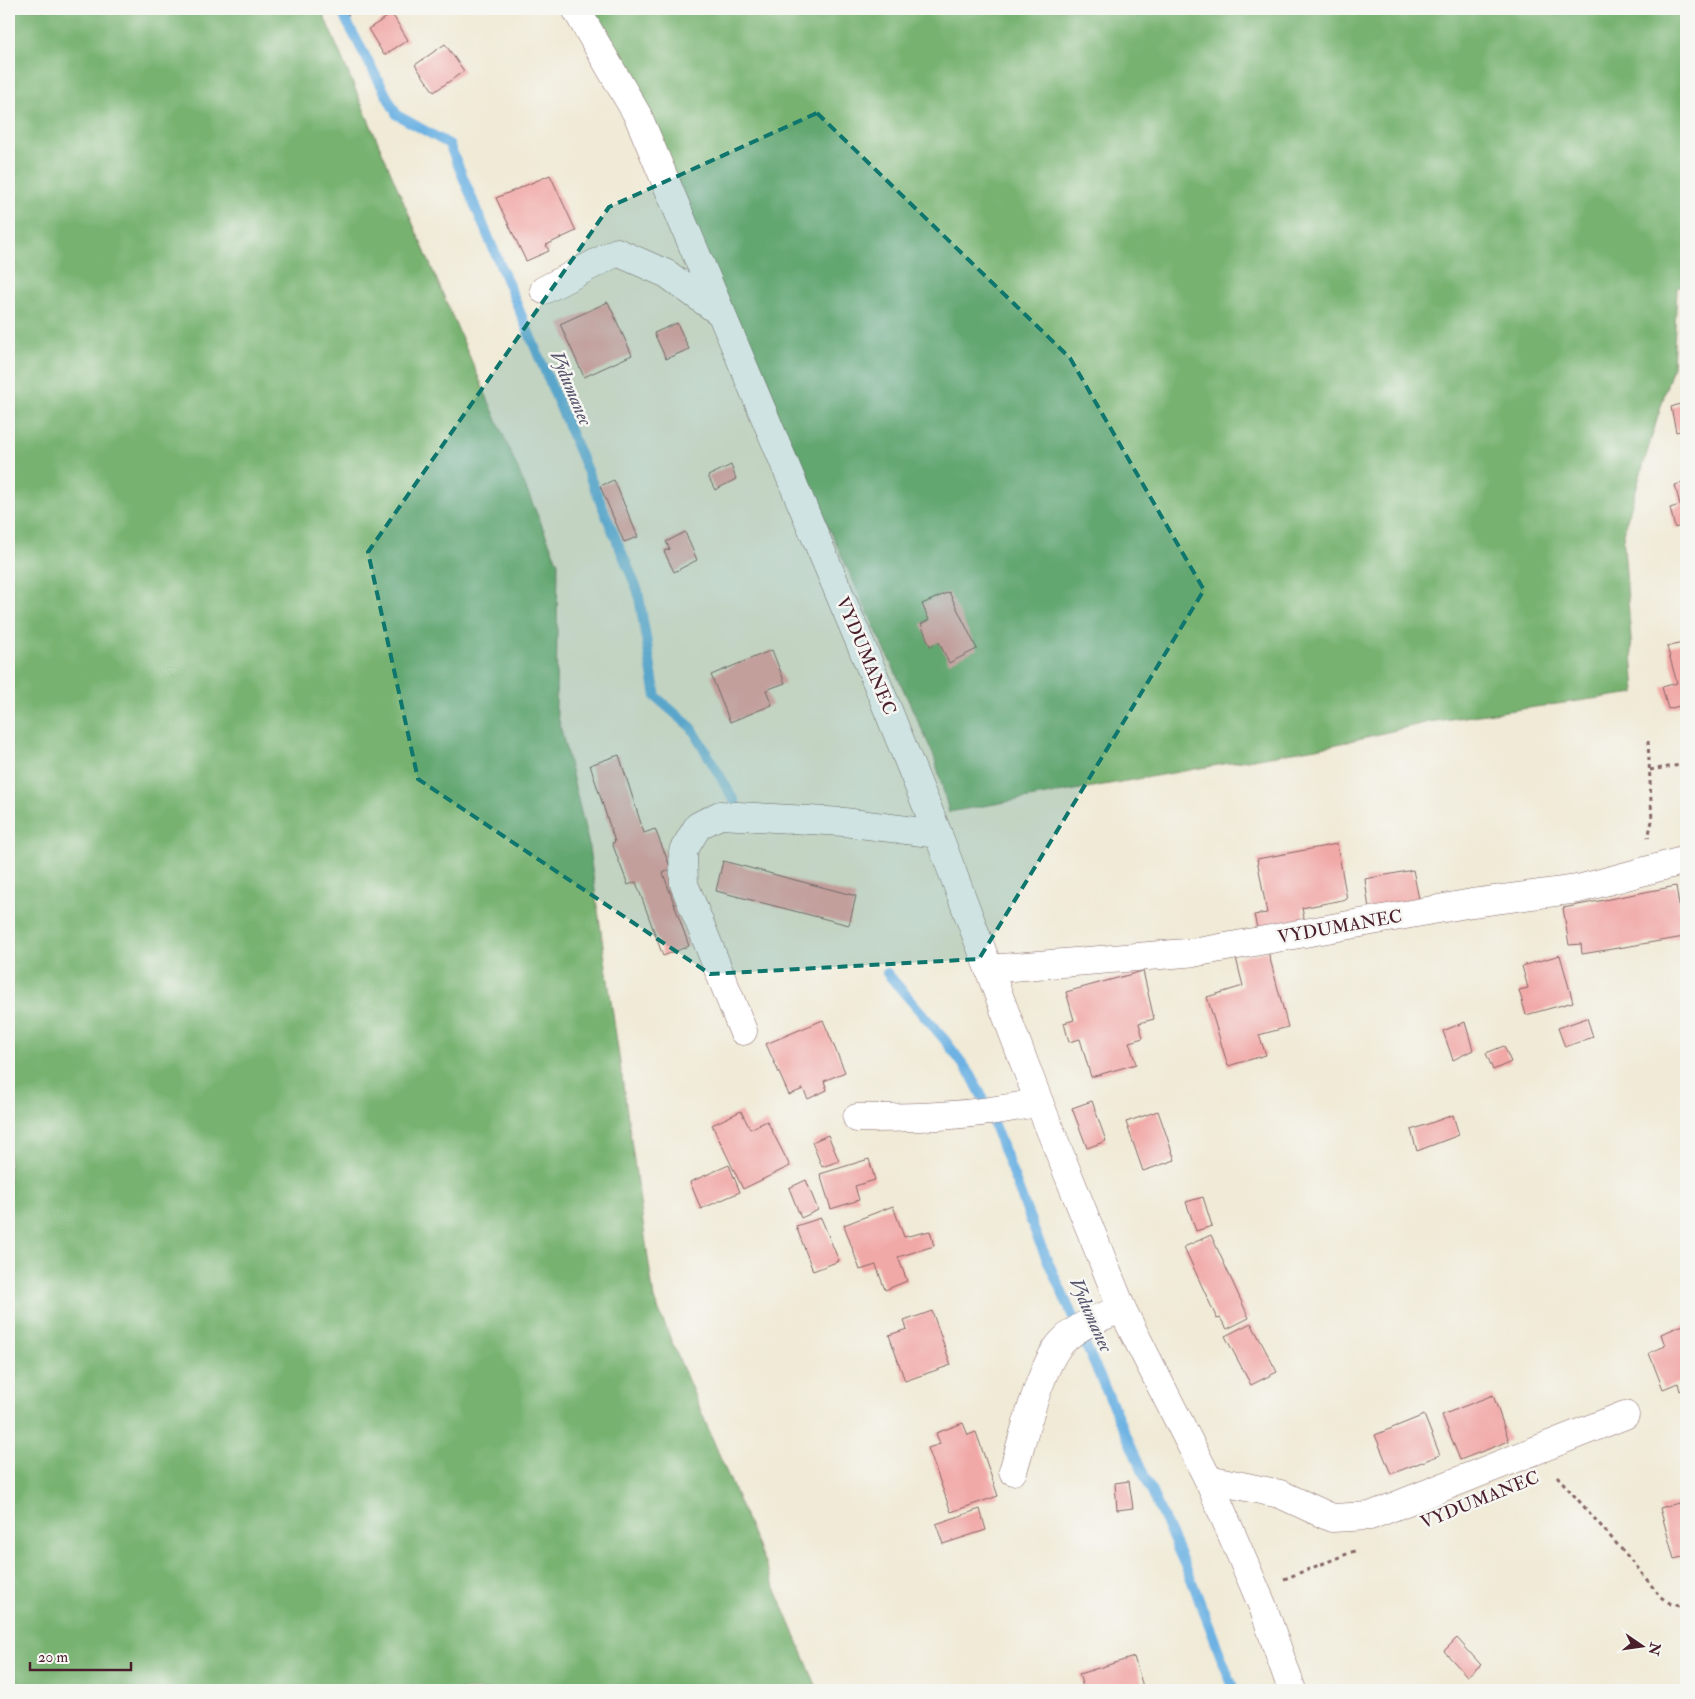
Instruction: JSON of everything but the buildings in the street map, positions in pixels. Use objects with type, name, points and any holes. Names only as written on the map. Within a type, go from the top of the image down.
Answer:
[{"type":"main road","name":"VYDUMANEC","points":[[576,9],[638,116],[877,683],[938,834],[1039,1102],[1122,1309],[1208,1479],[1255,1591],[1292,1690]]},
{"type":"main road","points":[[544,290],[617,252],[667,274],[722,314]]},
{"type":"main road","points":[[743,1031],[684,884],[683,851],[698,826],[720,815],[844,822],[938,834]]},
{"type":"main road","name":"VYDUMANEC","points":[[989,970],[1198,952],[1472,903],[1578,889],[1686,860]]},
{"type":"main road","points":[[857,1118],[910,1118],[977,1114],[1039,1102]]},
{"type":"main road","points":[[1013,1471],[1043,1374],[1062,1343],[1090,1322],[1122,1309]]},
{"type":"main road","name":"VYDUMANEC","points":[[1208,1479],[1280,1494],[1332,1518],[1370,1516],[1625,1415]]},
{"type":"path","points":[[1633,875],[1645,854],[1652,821],[1648,741]]},
{"type":"path","points":[[1650,770],[1686,764]]},
{"type":"path","name":"VYDUMANEC","points":[[1552,1471],[1637,1567],[1658,1594],[1671,1604],[1686,1608]]},
{"type":"path","points":[[1255,1591],[1363,1547]]},
{"type":"highlighted area","points":[[817,113],[1070,358],[1204,590],[979,959],[710,974],[418,779],[368,552],[609,207]]},
{"type":"green space","points":[[9,9],[321,9],[558,563],[556,708],[588,841],[654,1299],[818,1690],[9,1690]]},
{"type":"green space","points":[[574,9],[1686,9],[1686,285],[1677,288],[1673,366],[1623,533],[1635,693],[1429,722],[1333,745],[949,812],[934,756],[701,251]]},
{"type":"waterway","name":"Vydumanec","points":[[340,9],[397,115],[449,144],[638,591],[656,697],[692,728],[735,802]]},
{"type":"waterway","name":"Vydumanec","points":[[887,973],[944,1039],[971,1075],[986,1104],[1037,1237],[1191,1579],[1234,1690]]}]
